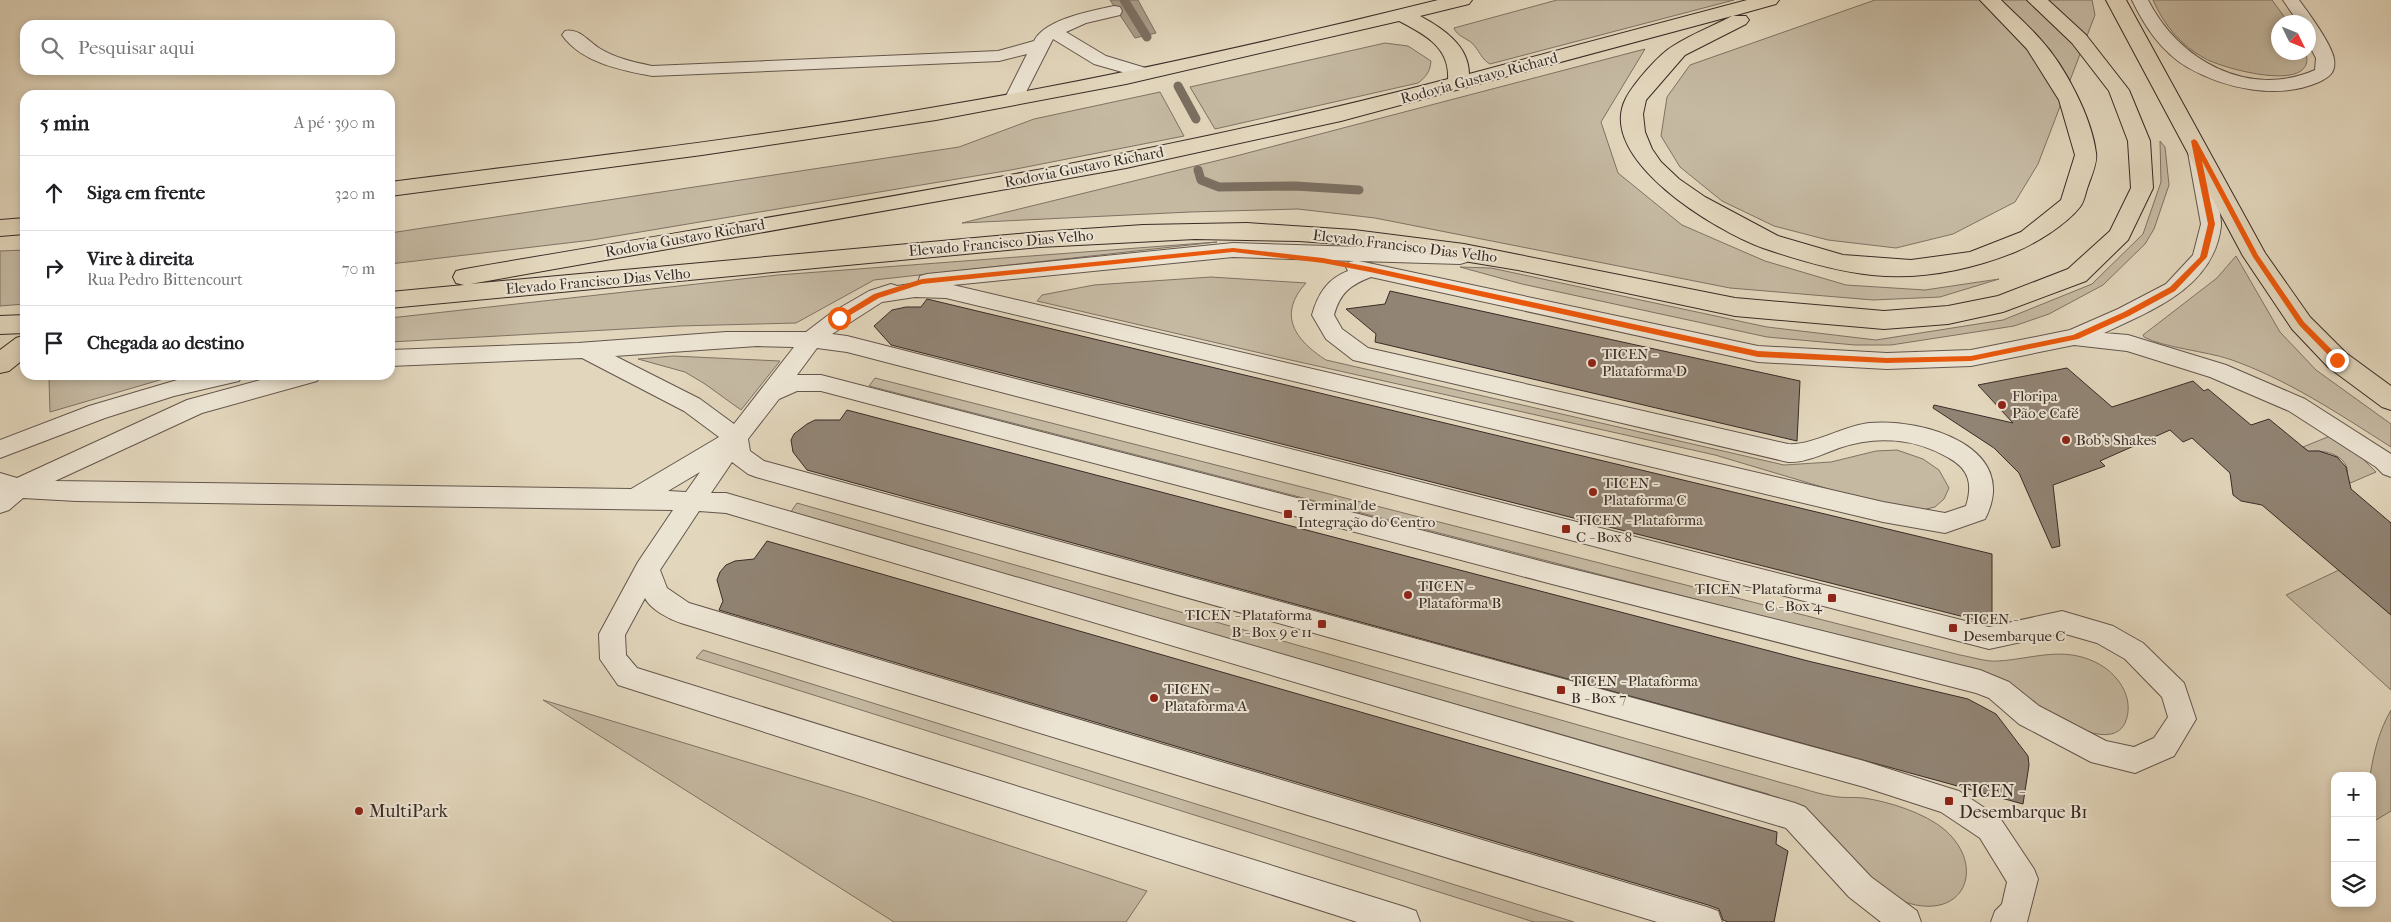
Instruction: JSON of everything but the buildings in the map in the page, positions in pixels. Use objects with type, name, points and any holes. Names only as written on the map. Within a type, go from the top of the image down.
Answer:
[{"type":"main road","points":[[1272,46],[1420,0]]},
{"type":"main road","points":[[395,188],[755,142],[1013,100],[1272,46],[1462,0]]},
{"type":"main road","name":"Rodovia Gustavo Richard","points":[[395,290],[1126,161],[1333,116],[1769,0]]},
{"type":"main road","points":[[1779,0],[1678,51],[1653,77],[1636,99],[1632,114],[1634,132],[1641,150],[1653,167],[1671,184],[1696,202],[1747,231],[1804,253],[1842,263],[1875,267],[1911,268],[1974,259],[2029,237],[2071,203],[2086,155],[2070,100],[2035,45],[1990,0]]},
{"type":"main road","name":"Elevado Francisco Dias Velho","points":[[395,300],[1062,237],[1149,232],[1239,231],[1299,233],[1411,244],[1500,258],[1735,307],[1884,320],[1948,315],[2002,303],[2077,275],[2120,235],[2142,188],[2139,141],[2119,90],[2079,39],[2037,0]]},
{"type":"main road","points":[[2116,0],[2255,256],[2301,323],[2337,360],[2391,400]]},
{"type":"main road","points":[[1401,15],[1428,28],[1447,45],[1458,64],[1458,84]]},
{"type":"main road","points":[[0,228],[20,226]]},
{"type":"main road","points":[[0,325],[20,324]]},
{"type":"main road","points":[[0,364],[20,348]]},
{"type":"lane","points":[[2140,0],[2159,33],[2178,52],[2200,66],[2230,79],[2263,84],[2290,85],[2309,81],[2324,73],[2326,58],[2316,40]]},
{"type":"lane","points":[[2291,0],[2301,15]]},
{"type":"lane","points":[[1013,100],[1045,36],[1080,19],[1114,11]]},
{"type":"lane","points":[[1054,32],[1100,60],[1143,73]]},
{"type":"lane","points":[[571,35],[588,50],[613,63],[652,70],[999,56],[1040,45]]},
{"type":"lane","points":[[1233,250],[1323,260],[1758,354],[1887,361],[1971,358],[2075,337],[2126,314],[2173,289],[2203,257],[2211,224],[2194,141]]},
{"type":"lane","points":[[1405,922],[628,677],[612,659],[612,634],[647,569],[692,501],[770,392],[813,338],[839,318],[877,296],[922,281],[1233,250],[1353,252],[1500,258]]},
{"type":"lane","points":[[877,296],[915,290],[946,291],[1884,512],[1945,522],[1976,512],[1982,495],[1983,479],[1971,460],[1952,448],[1914,433],[1890,431],[1855,434],[1794,453],[1768,449],[1361,354],[1334,334],[1324,314],[1328,297],[1345,280],[1370,270]]},
{"type":"lane","points":[[839,318],[847,344]]},
{"type":"lane","points":[[2075,337],[2128,343],[2218,371],[2297,405],[2384,461],[2391,468]]},
{"type":"lane","points":[[395,358],[585,350],[754,338],[813,338],[847,344],[1990,638],[2062,622],[2104,634],[2134,651],[2174,691],[2182,719],[2164,747],[2136,760],[2110,755],[2102,753],[2029,715],[1998,690],[1980,682],[1552,574],[821,383],[795,383],[770,392]]},
{"type":"lane","points":[[585,350],[692,405],[736,438],[739,455],[756,468],[1817,761],[1949,801],[1990,828],[2023,879],[2016,912],[2006,922]]},
{"type":"lane","points":[[0,449],[97,412],[172,388],[208,380]]},
{"type":"lane","points":[[0,503],[9,485],[87,456],[195,406],[291,380]]},
{"type":"lane","points":[[634,499],[736,438]]},
{"type":"lane","points":[[76,492],[87,456]]},
{"type":"lane","points":[[9,485],[76,492],[634,499],[726,504],[1795,817],[1860,887],[1906,922]]},
{"type":"lane","points":[[672,531],[726,504]]},
{"type":"lane","points":[[647,569],[656,595],[681,612],[1707,922]]},
{"type":"shaded area","points":[[1110,0],[1138,0],[1156,33],[1135,38]]},
{"type":"shaded area","points":[[1557,0],[1734,0],[1490,64],[1472,43],[1459,35],[1454,28]]},
{"type":"shaded area","points":[[1875,0],[2092,0],[2095,15],[2038,164],[2015,202],[1953,234],[1896,248],[1828,240],[1774,226],[1722,201],[1680,167],[1661,136],[1667,97],[1690,65]]},
{"type":"shaded area","points":[[2153,0],[2272,0],[2283,15],[2271,15],[2271,60],[2306,60],[2306,66],[2297,73],[2283,76],[2248,72],[2215,63],[2189,48],[2174,34],[2162,18]]},
{"type":"shaded area","points":[[1385,43],[1408,46],[1431,61],[1429,71],[1418,83],[1215,129],[1190,87]]},
{"type":"shaded area","points":[[1645,49],[1601,122],[1618,173],[1682,225],[1765,261],[1846,285],[1925,290],[1999,279],[1940,297],[1873,300],[1730,288],[1375,218],[1298,209],[962,223],[1236,156]]},
{"type":"shaded area","points":[[1160,92],[1184,136],[1011,170],[592,240],[395,263],[395,232],[959,147],[1034,119]]},
{"type":"shaded area","points":[[2160,141],[2165,147],[2169,185],[2154,229],[2145,244],[2103,285],[2049,314],[2014,326],[1891,345],[1855,345],[1767,337],[1522,284],[1460,267],[1491,268],[1767,327],[1876,340],[2003,320],[2092,284],[2143,234],[2161,182]]},
{"type":"shaded area","points":[[1217,242],[874,280],[796,323],[679,326],[395,342],[395,317],[778,275]]},
{"type":"shaded area","points":[[20,250],[20,304],[0,306],[0,251]]},
{"type":"shaded area","points":[[2236,256],[2280,332],[2316,370],[2391,424],[2391,447],[2312,398],[2250,367],[2219,356],[2163,344],[2144,337],[2143,335],[2217,278]]},
{"type":"shaded area","points":[[1211,277],[1306,283],[1297,295],[1291,316],[1298,335],[1326,360],[1784,465],[1831,462],[1876,451],[1897,450],[1923,459],[1939,470],[1949,488],[1944,499],[1935,507],[1918,511],[1849,495],[1715,455],[1037,301],[1042,295],[1094,285]]},
{"type":"shaded area","points":[[673,356],[780,361],[741,410],[685,372],[638,359]]},
{"type":"shaded area","points":[[875,378],[1960,655],[1993,661],[2059,654],[2083,657],[2103,666],[2117,679],[2126,695],[2128,714],[2124,725],[2115,733],[2106,735],[2089,732],[1908,654],[869,386]]},
{"type":"shaded area","points":[[49,380],[160,380],[50,412]]},
{"type":"shaded area","points":[[2330,436],[2363,459],[2376,472],[2348,484],[2347,468],[2341,459],[2326,452],[2309,452],[2303,447]]},
{"type":"shaded area","points":[[797,503],[1818,793],[1838,797],[1864,798],[1896,805],[1928,818],[1945,830],[1958,845],[1965,860],[1966,874],[1963,887],[1955,898],[1942,904],[1925,906],[1905,902],[1876,885],[1813,825],[1785,803],[1768,794],[790,513]]},
{"type":"shaded area","points":[[2339,570],[2391,595],[2391,690],[2286,595]]},
{"type":"shaded area","points":[[703,650],[1574,922],[1534,922],[696,658]]},
{"type":"shaded area","points":[[543,700],[862,797],[1147,891],[1126,922],[894,922]]},
{"type":"shaded area","points":[[2391,710],[2391,811],[2376,820],[2376,772],[2371,772],[2383,726]]},
{"type":"waterway","points":[[1124,0],[1147,37]]},
{"type":"waterway","points":[[1178,86],[1196,119]]},
{"type":"waterway","points":[[1198,170],[1201,180],[1219,187],[1295,186],[1359,190]]},
{"type":"place","name":"TICEN - Plataforma D","points":[[1592,363]]},
{"type":"place","name":"Floripa Pão e Café","points":[[2002,405]]},
{"type":"place","name":"Bob's Shakes","points":[[2066,440]]},
{"type":"place","name":"TICEN - Plataforma C","points":[[1593,492]]},
{"type":"place","name":"Terminal de Integração do Centro","points":[[1288,514]]},
{"type":"place","name":"TICEN - Plataforma C - Box 8","points":[[1566,529]]},
{"type":"place","name":"TICEN - Plataforma B","points":[[1408,595]]},
{"type":"place","name":"TICEN - Plataforma C - Box 4","points":[[1832,598]]},
{"type":"place","name":"TICEN - Plataforma B - Box 9 e 11","points":[[1322,624]]},
{"type":"place","name":"TICEN - Desembarque C","points":[[1953,628]]},
{"type":"place","name":"TICEN - Plataforma B - Box 7","points":[[1561,690]]},
{"type":"place","name":"TICEN - Plataforma A","points":[[1154,698]]},
{"type":"place","name":"TICEN - Desembarque B1","points":[[1949,801]]},
{"type":"place","name":"MultiPark","points":[[359,811]]},
{"type":"route","points":[[839,318],[877,296],[922,281],[1233,250],[1323,260],[1758,354],[1887,361],[1971,358],[2075,337],[2126,314],[2173,289],[2203,257],[2211,224],[2194,141],[2255,256],[2301,323],[2337,360]]}]
